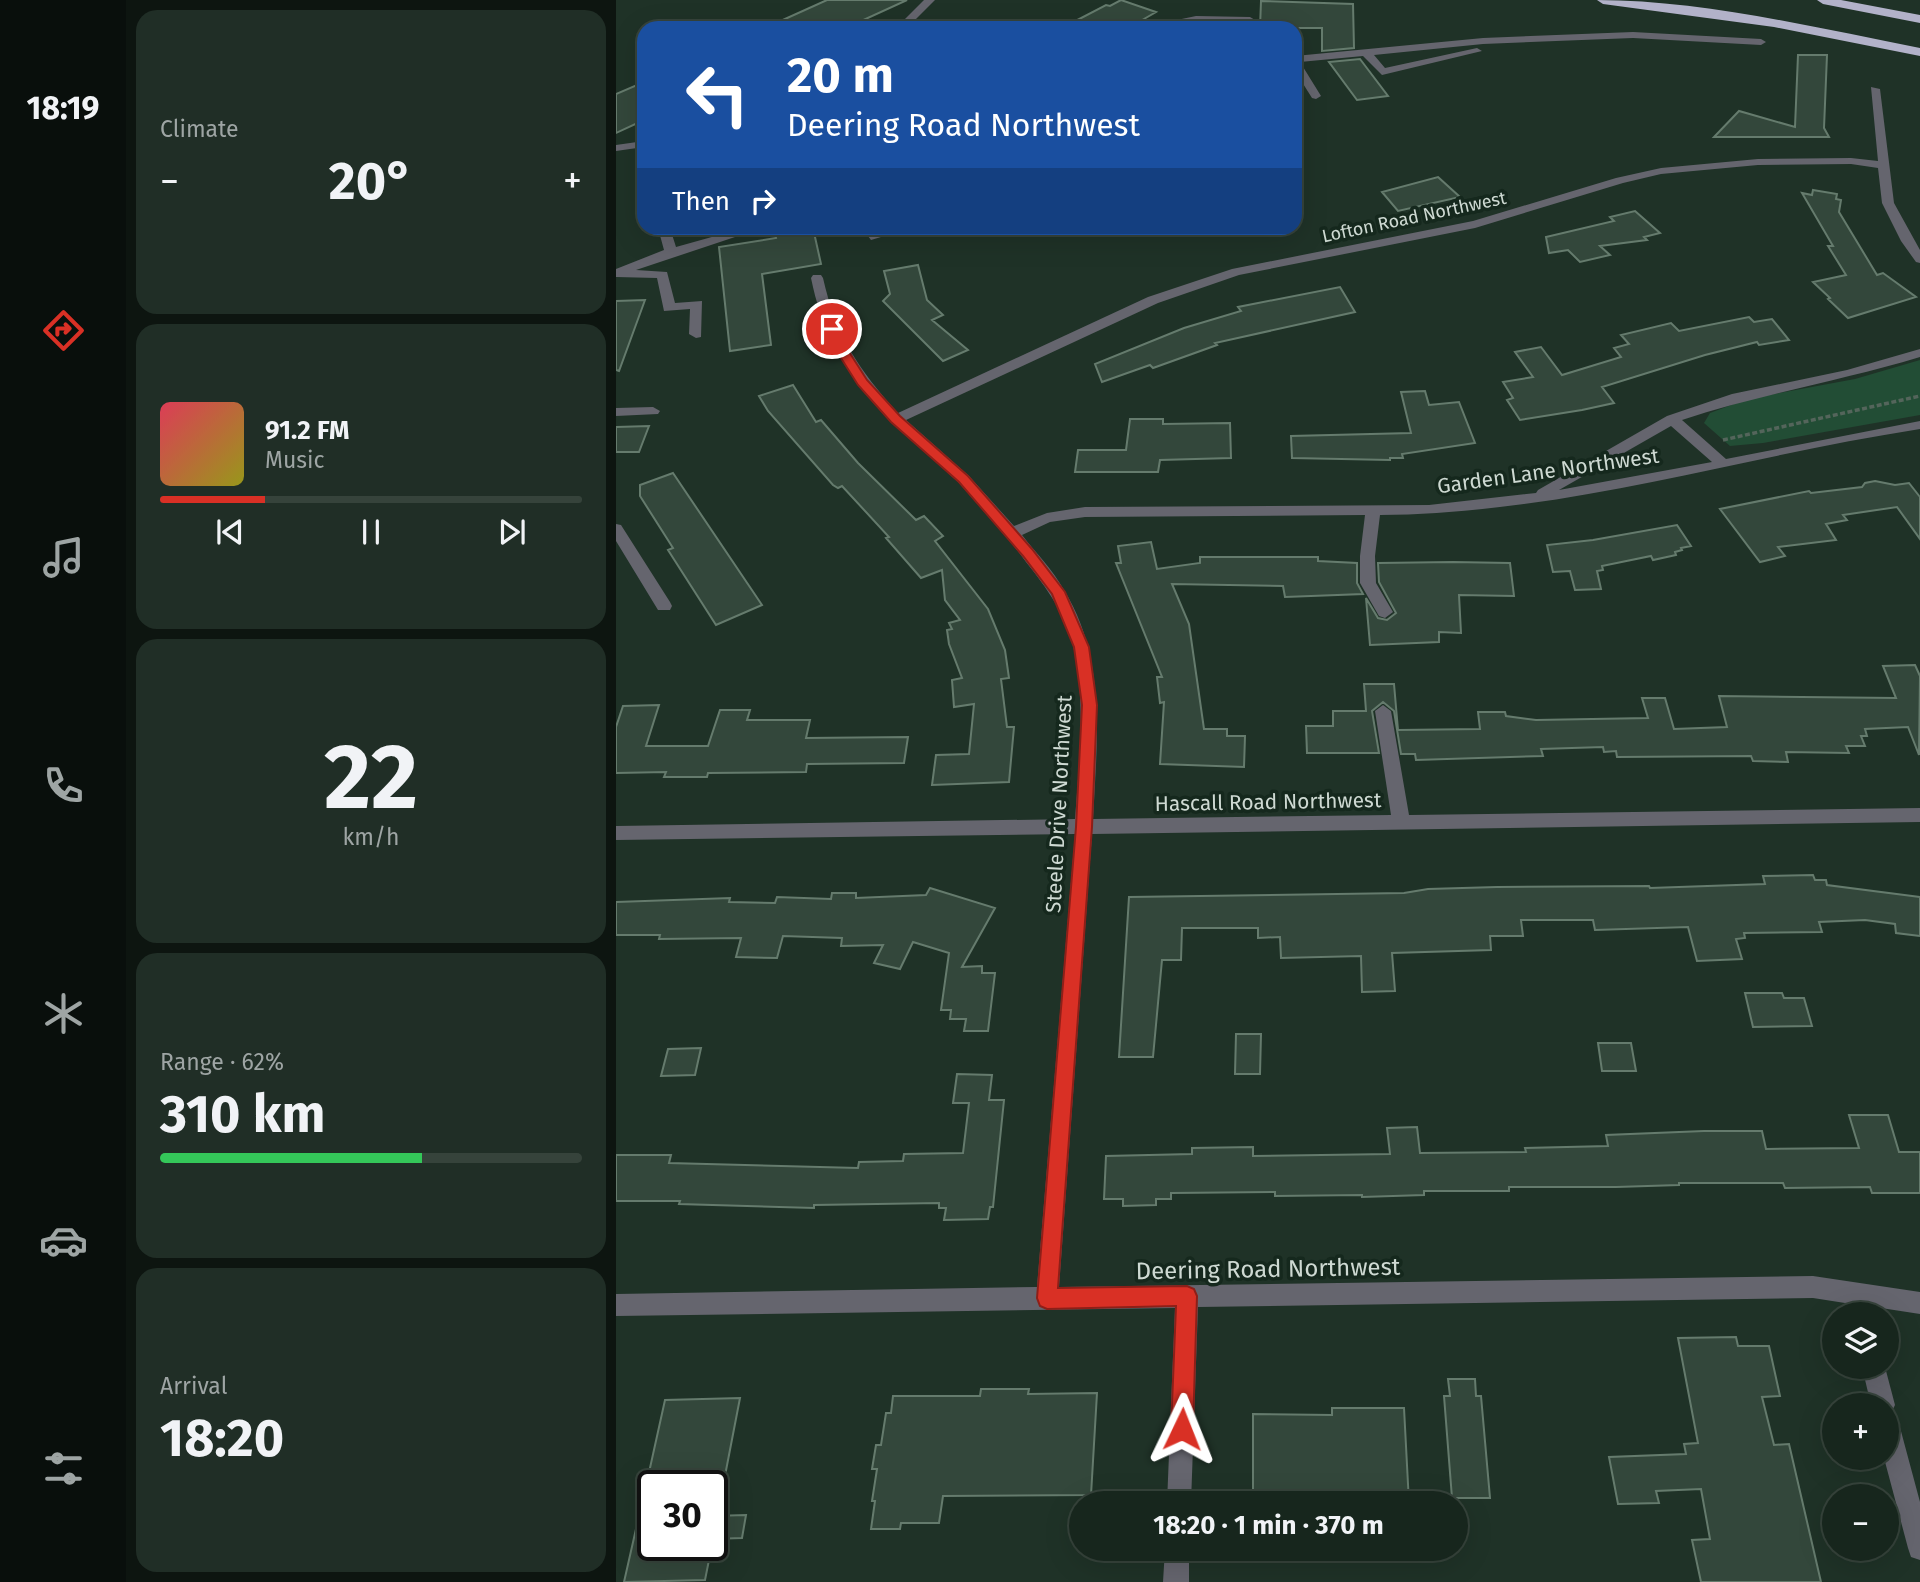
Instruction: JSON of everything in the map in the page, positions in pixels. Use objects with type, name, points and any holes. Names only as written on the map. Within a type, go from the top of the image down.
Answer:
[{"type":"highway","points":[[1603,0],[1774,23],[1920,52]]},
{"type":"highway","points":[[1824,0],[1920,19]]},
{"type":"street","points":[[908,21],[930,0]]},
{"type":"street","points":[[1177,21],[1250,20]]},
{"type":"street","points":[[1302,60],[1483,41],[1633,35],[1761,41]]},
{"type":"street","points":[[1366,52],[1382,72],[1484,49],[1483,41]]},
{"type":"street","points":[[1302,72],[1317,96]]},
{"type":"street","points":[[1875,89],[1888,203],[1906,241],[1920,259]]},
{"type":"street","points":[[616,148],[637,145]]},
{"type":"street","name":"Lofton Road Northwest","points":[[896,419],[1153,300],[1236,272],[1475,225],[1620,180],[1661,171],[1758,162],[1851,161],[1882,164]]},
{"type":"street","points":[[666,235],[671,252]]},
{"type":"street","points":[[617,273],[671,252],[731,235]]},
{"type":"street","points":[[617,273],[663,275],[669,308],[697,304],[696,334]]},
{"type":"street","name":"Steele Drive Northwest","points":[[817,278],[824,311],[840,347],[863,382],[896,419],[964,479],[1012,533],[1058,592],[1082,647],[1090,705],[1084,827],[1047,1298]]},
{"type":"street","points":[[1533,498],[1672,419],[1737,397],[1849,374],[1920,353]]},
{"type":"street","points":[[616,412],[653,411]]},
{"type":"street","points":[[1672,419],[1723,464]]},
{"type":"street","name":"Garden Lane Northwest","points":[[1012,533],[1047,518],[1084,512],[1443,509],[1628,484],[1856,434],[1920,425]]},
{"type":"street","points":[[1373,510],[1368,552],[1369,586],[1385,612]]},
{"type":"street","points":[[616,529],[664,606]]},
{"type":"street","points":[[1383,710],[1401,822]]},
{"type":"street","name":"Hascall Road Northwest","points":[[616,833],[1920,815]]},
{"type":"street","name":"Deering Road Northwest","points":[[616,1305],[1813,1287],[1920,1303]]},
{"type":"street","points":[[1853,1292],[1856,1302]]},
{"type":"street","points":[[1179,1491],[1187,1296]]},
{"type":"street","points":[[1899,1469],[1920,1548]]},
{"type":"street","points":[[1176,1582],[1177,1561]]},
{"type":"path","points":[[1733,436],[1920,397]]},
{"type":"green space","points":[[1920,360],[1920,415],[1763,443],[1730,446],[1704,423],[1710,413],[1747,399],[1855,379]]},
{"type":"building","points":[[827,0],[907,0],[861,21],[780,21]]},
{"type":"building","points":[[1121,0],[1156,12],[1144,19],[1149,21],[1075,21],[1106,5],[1110,6]]},
{"type":"building","points":[[1261,1],[1353,4],[1354,48],[1322,51],[1322,28],[1302,28],[1302,21],[1260,21]]},
{"type":"building","points":[[1798,55],[1827,55],[1824,128],[1829,137],[1714,137],[1739,111],[1795,127]]},
{"type":"building","points":[[1360,59],[1388,96],[1357,100],[1329,62]]},
{"type":"building","points":[[637,85],[637,123],[616,133],[616,94]]},
{"type":"building","points":[[1438,177],[1460,197],[1398,211],[1382,192]]},
{"type":"building","points":[[1813,190],[1837,194],[1836,199],[1841,200],[1839,212],[1877,275],[1883,273],[1916,297],[1848,318],[1828,299],[1830,298],[1813,282],[1846,275],[1828,246],[1833,246],[1802,193],[1812,195]]},
{"type":"building","points":[[1635,211],[1660,233],[1644,237],[1647,240],[1600,246],[1610,255],[1580,262],[1568,250],[1549,253],[1546,237],[1614,221],[1610,217]]},
{"type":"building","points":[[775,235],[815,235],[821,264],[762,274],[771,345],[730,351],[719,247],[776,238]]},
{"type":"building","points":[[918,265],[927,300],[943,315],[932,320],[968,350],[943,361],[883,301],[890,294],[884,271]]},
{"type":"building","points":[[1340,287],[1355,312],[1215,343],[1217,345],[1153,368],[1150,365],[1102,382],[1095,364],[1184,328],[1241,311],[1238,307]]},
{"type":"building","points":[[645,300],[619,371],[616,370],[616,301]]},
{"type":"building","points":[[1749,317],[1754,322],[1772,319],[1789,340],[1759,345],[1757,342],[1705,355],[1602,387],[1614,403],[1582,410],[1520,420],[1507,400],[1513,398],[1503,382],[1533,377],[1515,352],[1541,347],[1562,375],[1621,357],[1614,348],[1629,344],[1621,335],[1671,323],[1679,331]]},
{"type":"building","points":[[793,385],[816,422],[821,420],[858,463],[916,520],[924,516],[943,536],[935,541],[988,609],[1005,650],[1009,678],[1001,679],[1007,727],[1014,727],[1009,782],[932,785],[936,755],[969,754],[974,704],[954,707],[952,680],[962,678],[949,644],[947,630],[952,629],[949,623],[960,620],[945,600],[942,570],[921,578],[886,538],[889,537],[842,486],[838,488],[833,485],[768,411],[759,396]]},
{"type":"building","points":[[1425,391],[1429,405],[1459,402],[1475,443],[1402,454],[1403,458],[1390,460],[1292,458],[1291,436],[1411,433],[1401,392]]},
{"type":"building","points":[[1130,419],[1163,419],[1163,424],[1230,423],[1231,458],[1160,460],[1158,472],[1075,472],[1078,450],[1126,450]]},
{"type":"building","points":[[649,426],[639,452],[616,452],[616,427]]},
{"type":"building","points":[[673,473],[762,605],[716,625],[668,550],[673,548],[640,496],[640,485]]},
{"type":"building","points":[[1875,481],[1895,485],[1909,483],[1920,497],[1920,539],[1897,507],[1843,515],[1847,520],[1826,524],[1836,540],[1778,547],[1785,556],[1760,562],[1720,509],[1809,491],[1811,493],[1862,487],[1865,483]]},
{"type":"building","points":[[1677,525],[1691,546],[1681,548],[1682,550],[1675,552],[1676,555],[1653,560],[1651,556],[1602,566],[1603,570],[1597,571],[1601,589],[1575,590],[1570,571],[1553,572],[1547,545]]},
{"type":"building","points":[[1151,542],[1157,569],[1200,563],[1200,557],[1318,557],[1318,561],[1357,563],[1357,583],[1363,594],[1285,597],[1283,586],[1172,584],[1189,624],[1204,729],[1227,729],[1227,736],[1245,736],[1244,767],[1160,764],[1164,702],[1160,703],[1157,677],[1162,677],[1116,563],[1121,563],[1118,546]]},
{"type":"building","points":[[1378,563],[1510,563],[1514,596],[1459,595],[1461,633],[1439,632],[1439,642],[1370,645],[1366,598],[1378,618],[1387,620],[1396,613],[1379,582]]},
{"type":"building","points":[[1915,665],[1920,676],[1919,755],[1908,727],[1865,729],[1867,736],[1861,736],[1865,746],[1846,746],[1849,753],[1786,752],[1788,762],[1753,761],[1751,756],[1617,757],[1616,751],[1604,752],[1603,747],[1541,749],[1543,756],[1416,760],[1415,754],[1401,754],[1394,711],[1383,702],[1372,711],[1379,753],[1307,753],[1306,726],[1333,726],[1333,711],[1366,711],[1364,684],[1394,684],[1398,730],[1480,729],[1478,712],[1505,712],[1506,716],[1536,720],[1648,718],[1642,698],[1665,698],[1674,729],[1727,727],[1719,696],[1896,698],[1883,666]]},
{"type":"building","points":[[659,705],[646,746],[708,746],[720,710],[750,710],[747,720],[810,720],[806,738],[908,737],[904,763],[807,764],[806,772],[708,773],[707,777],[664,777],[666,772],[616,773],[616,727],[623,706]]},
{"type":"building","points":[[1813,875],[1815,880],[1826,880],[1827,885],[1920,897],[1920,936],[1896,933],[1895,924],[1865,920],[1819,922],[1822,932],[1744,933],[1745,938],[1736,939],[1742,959],[1697,961],[1688,927],[1595,930],[1593,920],[1521,920],[1523,936],[1490,936],[1491,950],[1392,953],[1395,991],[1362,992],[1361,956],[1281,958],[1280,937],[1258,938],[1258,928],[1182,928],[1181,960],[1162,960],[1153,1057],[1119,1057],[1129,897],[1404,893],[1428,889],[1497,887],[1650,888],[1765,884],[1763,876]]},
{"type":"building","points":[[930,888],[995,908],[962,967],[982,966],[982,973],[995,973],[988,1031],[964,1031],[966,1019],[950,1019],[951,1010],[941,1010],[949,953],[913,942],[900,969],[874,963],[883,945],[841,946],[842,938],[783,936],[777,958],[736,957],[741,938],[659,939],[660,935],[616,935],[616,902],[730,898],[729,902],[775,903],[777,897],[831,899],[832,893],[856,893],[856,898],[926,895]]},
{"type":"building","points":[[1745,993],[1782,993],[1784,998],[1804,998],[1812,1026],[1753,1027]]},
{"type":"building","points":[[1236,1034],[1261,1034],[1260,1074],[1235,1074]]},
{"type":"building","points":[[1598,1043],[1631,1043],[1636,1071],[1602,1071]]},
{"type":"building","points":[[701,1048],[695,1075],[661,1076],[668,1049]]},
{"type":"building","points":[[957,1074],[992,1075],[989,1100],[1004,1100],[993,1207],[990,1207],[988,1219],[944,1220],[946,1208],[939,1208],[939,1203],[814,1205],[814,1208],[679,1204],[680,1201],[616,1201],[616,1155],[671,1155],[669,1163],[858,1168],[859,1162],[903,1161],[904,1154],[963,1153],[969,1103],[953,1103]]},
{"type":"building","points":[[1849,1115],[1888,1115],[1899,1152],[1920,1152],[1920,1193],[1872,1193],[1870,1187],[1785,1188],[1783,1183],[1679,1183],[1616,1187],[1509,1187],[1509,1191],[1424,1191],[1424,1195],[1362,1197],[1275,1196],[1275,1192],[1171,1193],[1171,1199],[1156,1199],[1156,1205],[1123,1206],[1123,1199],[1104,1199],[1106,1156],[1192,1154],[1192,1148],[1253,1147],[1253,1156],[1390,1154],[1387,1128],[1417,1127],[1420,1153],[1526,1152],[1525,1148],[1608,1146],[1606,1135],[1704,1131],[1762,1131],[1766,1149],[1859,1148]]},
{"type":"building","points":[[1736,1337],[1738,1346],[1769,1346],[1780,1396],[1762,1397],[1774,1445],[1789,1444],[1821,1582],[1701,1582],[1692,1540],[1710,1539],[1701,1489],[1656,1491],[1659,1503],[1618,1504],[1609,1457],[1686,1454],[1684,1444],[1698,1443],[1678,1338]]},
{"type":"building","points":[[1448,1379],[1475,1379],[1476,1396],[1481,1396],[1490,1498],[1468,1498],[1468,1491],[1451,1491],[1444,1396],[1450,1396]]},
{"type":"building","points":[[981,1389],[1029,1389],[1028,1394],[1097,1393],[1091,1491],[1069,1491],[1069,1495],[943,1496],[939,1523],[901,1523],[900,1529],[871,1529],[877,1469],[872,1469],[876,1445],[881,1445],[886,1413],[891,1413],[893,1396],[980,1396]]},
{"type":"building","points":[[740,1398],[726,1470],[650,1470],[665,1400]]},
{"type":"building","points":[[1332,1408],[1404,1408],[1408,1491],[1253,1491],[1253,1414],[1332,1415]]},
{"type":"building","points":[[746,1515],[742,1538],[728,1538],[728,1516]]},
{"type":"building","points":[[637,1525],[637,1561],[709,1561],[705,1580],[624,1582]]},
{"type":"route","points":[[832,329],[840,347],[863,382],[896,419],[964,479],[1027,552],[1058,592],[1072,618],[1082,647],[1090,705],[1084,827],[1047,1298],[1187,1296],[1182,1429]]}]
